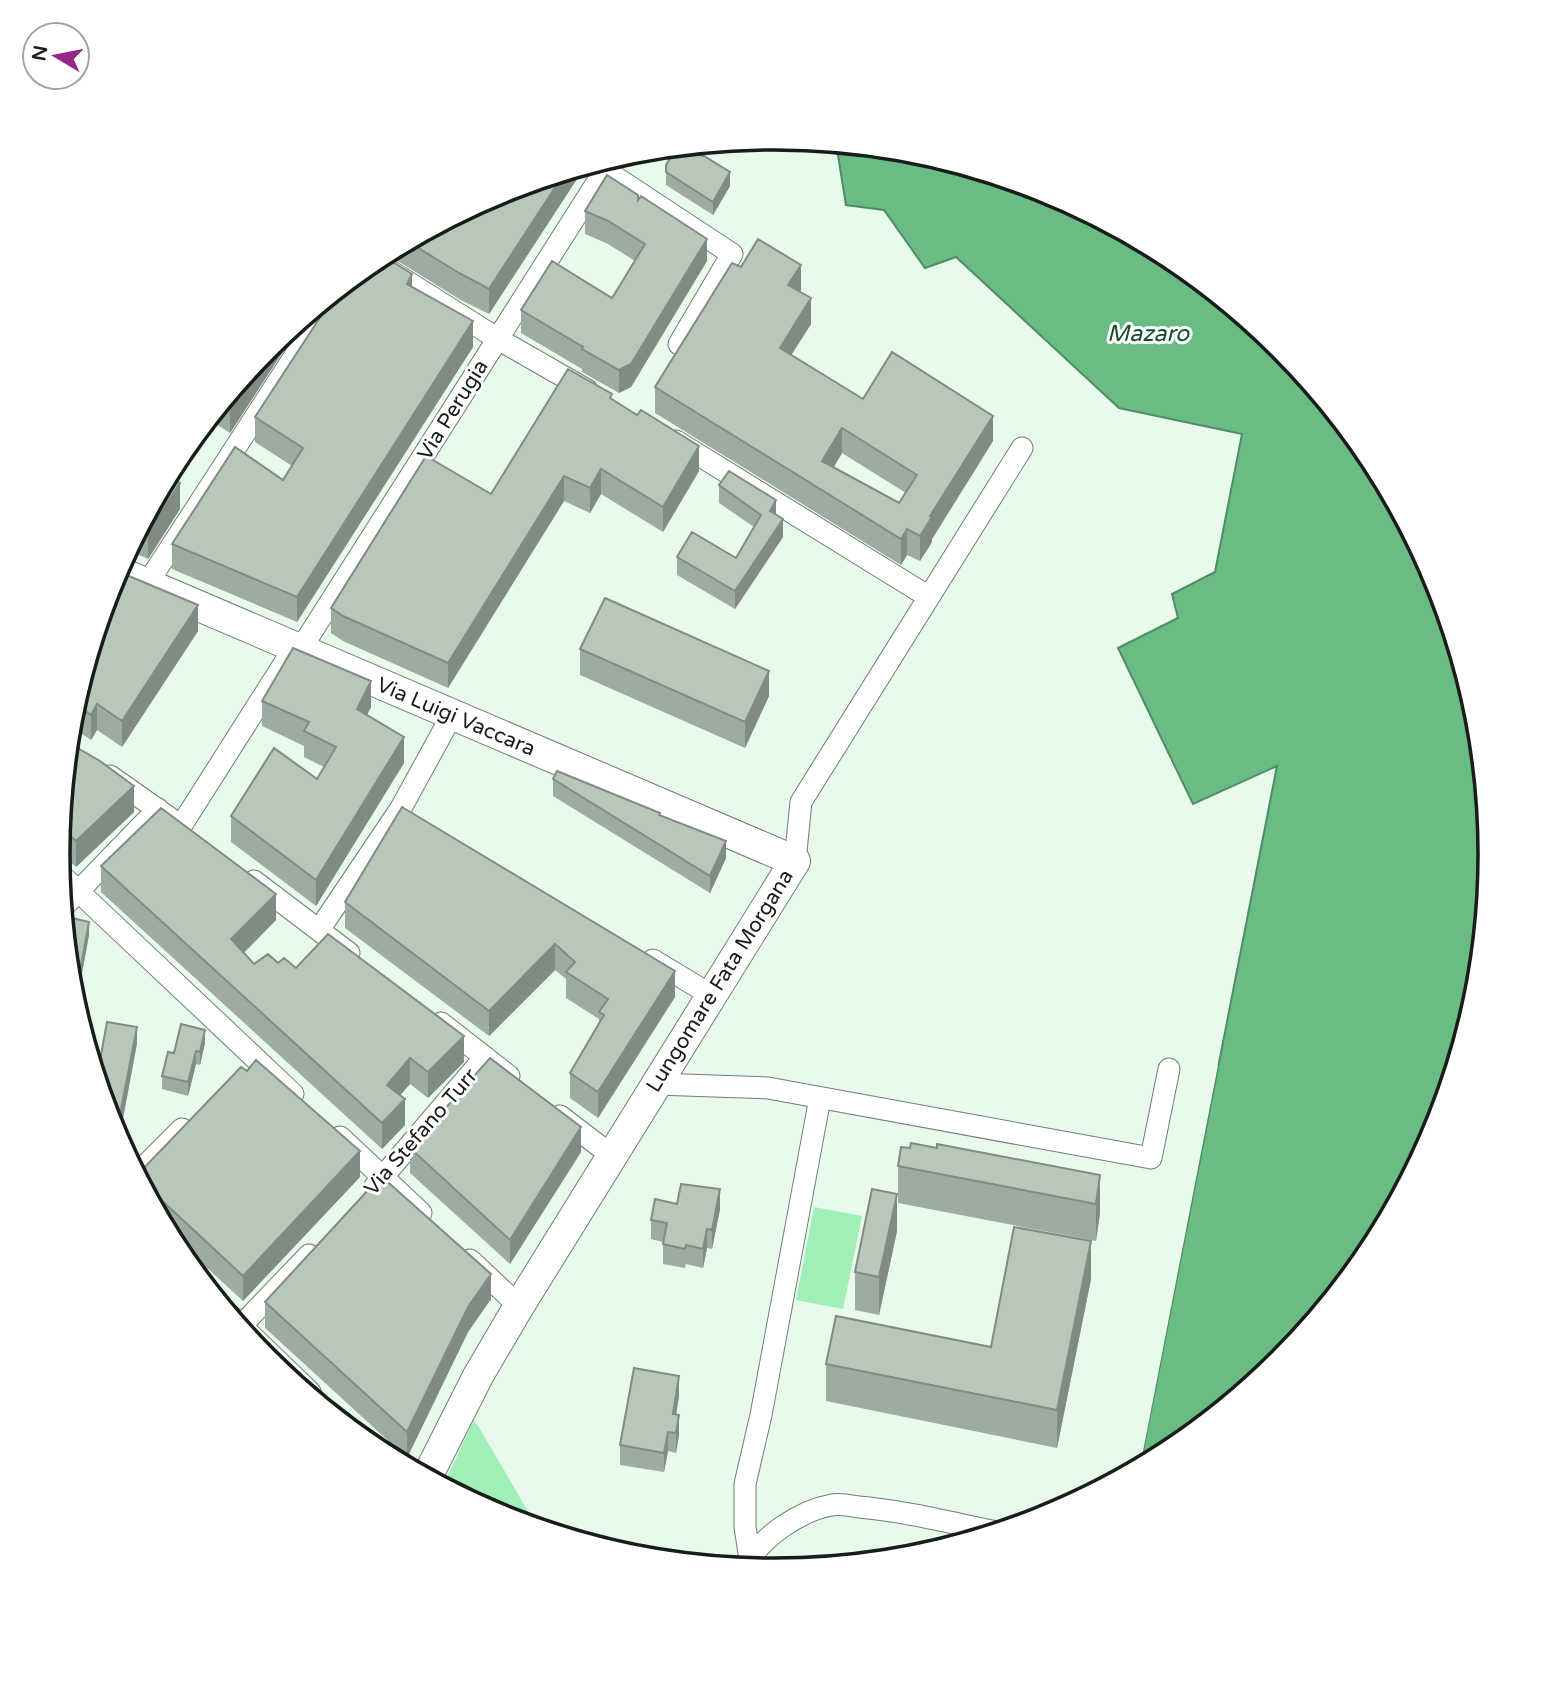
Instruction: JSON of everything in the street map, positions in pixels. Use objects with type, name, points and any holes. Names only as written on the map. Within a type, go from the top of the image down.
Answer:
[{"type":"main road","name":"Via Luigi Vaccara","points":[[128,576],[795,861]]},
{"type":"main road","name":"Lungomare Fata Morgana","points":[[431,1469],[478,1376],[519,1306],[795,861]]},
{"type":"street","points":[[606,171],[732,254],[679,344]]},
{"type":"street","name":"Via Perugia","points":[[181,826],[498,339],[597,173]]},
{"type":"street","points":[[385,267],[498,339],[602,398]]},
{"type":"street","points":[[147,584],[321,315]]},
{"type":"street","points":[[660,431],[929,597]]},
{"type":"street","name":"Lungomare Fata Morgana","points":[[795,861],[801,802],[1022,448]]},
{"type":"street","points":[[319,930],[407,812],[452,715]]},
{"type":"street","points":[[91,762],[202,842]]},
{"type":"street","points":[[72,898],[158,809]]},
{"type":"street","points":[[234,866],[363,964]]},
{"type":"street","points":[[71,884],[249,1062],[304,1104]]},
{"type":"street","points":[[639,952],[711,995]]},
{"type":"street","points":[[429,1015],[527,1090]]},
{"type":"street","name":"Via Stefano Turr","points":[[365,1197],[485,1057]]},
{"type":"street","points":[[656,1084],[768,1088],[1152,1158],[1169,1069]]},
{"type":"street","points":[[748,1557],[745,1484],[761,1415],[820,1098]]},
{"type":"street","points":[[548,1106],[611,1155]]},
{"type":"street","points":[[144,1167],[195,1116]]},
{"type":"street","points":[[324,1122],[432,1223]]},
{"type":"street","points":[[243,1317],[327,1236]]},
{"type":"street","points":[[451,1242],[519,1306]]},
{"type":"street","points":[[752,1558],[770,1536],[797,1518],[833,1504],[875,1508],[977,1528]]},
{"type":"shaded area","points":[[814,1207],[862,1216],[843,1309],[796,1300]]},
{"type":"shaded area","points":[[474,1420],[530,1514],[505,1505],[447,1477]]},
{"type":"water","name":"Mazaro","points":[[838,153],[912,163],[957,174],[1044,203],[1086,222],[1166,268],[1203,295],[1239,324],[1304,389],[1360,463],[1406,542],[1442,628],[1455,672],[1473,762],[1479,854],[1477,900],[1473,946],[1455,1036],[1425,1124],[1385,1206],[1333,1283],[1304,1319],[1239,1384],[1203,1413],[1142,1454],[1277,766],[1193,804],[1118,648],[1178,618],[1172,594],[1215,572],[1242,434],[1119,408],[956,257],[925,268],[884,210],[846,205]]},
{"type":"pier","points":[[1215,1065],[1218,1065],[1142,1455],[1139,1456]]},
{"type":"building","points":[[697,154],[730,172],[713,202],[666,172],[670,158]]},
{"type":"building","points":[[607,175],[638,195],[638,200],[641,196],[707,239],[631,364],[619,370],[521,310],[552,261],[612,298],[645,244],[608,221],[585,211]]},
{"type":"building","points":[[557,184],[489,289],[417,247],[505,203]]},
{"type":"building","points":[[758,239],[801,265],[788,285],[811,298],[780,348],[863,399],[892,352],[993,416],[920,536],[907,529],[901,539],[655,387],[732,263],[741,267]],"holes":[[[842,428],[917,475],[899,503],[822,461]]]},
{"type":"building","points":[[393,262],[412,274],[407,284],[473,321],[297,597],[172,544],[235,447],[283,480],[303,448],[255,417],[322,314]]},
{"type":"building","points":[[568,369],[612,394],[610,398],[637,415],[641,410],[699,446],[663,507],[601,469],[590,488],[564,476],[448,663],[343,616],[331,608],[426,456],[491,494]]},
{"type":"building","points":[[729,471],[776,500],[770,511],[783,519],[735,591],[677,557],[692,532],[736,558],[761,515],[719,485]]},
{"type":"building","points":[[177,481],[180,483],[148,533],[164,502]]},
{"type":"building","points":[[128,576],[198,605],[122,721],[97,704],[91,715],[85,711],[94,672],[107,628]]},
{"type":"building","points":[[605,598],[769,671],[745,722],[580,649]]},
{"type":"building","points":[[293,648],[371,681],[357,709],[404,737],[316,880],[231,816],[274,748],[317,779],[336,747],[304,731],[309,722],[262,701]]},
{"type":"building","points":[[78,748],[134,786],[76,841],[71,836]]},
{"type":"building","points":[[557,771],[726,841],[710,876],[553,779]]},
{"type":"building","points":[[402,807],[675,971],[598,1092],[570,1073],[604,1015],[599,1012],[608,999],[566,972],[575,962],[555,944],[489,1011],[345,902]]},
{"type":"building","points":[[161,808],[276,894],[231,939],[254,964],[268,954],[278,963],[284,958],[296,968],[328,934],[464,1036],[428,1072],[410,1058],[387,1085],[405,1099],[382,1123],[101,866]]},
{"type":"building","points":[[74,918],[89,922],[80,970]]},
{"type":"building","points":[[107,1022],[137,1027],[120,1114],[107,1080],[100,1058]]},
{"type":"building","points":[[181,1024],[205,1030],[188,1082],[162,1076],[168,1052],[174,1053]]},
{"type":"building","points":[[490,1058],[581,1127],[510,1240],[410,1148]]},
{"type":"building","points":[[256,1060],[360,1151],[243,1276],[160,1199],[144,1168],[241,1067],[247,1071]]},
{"type":"building","points":[[911,1143],[937,1148],[937,1144],[1100,1175],[1096,1204],[898,1166],[901,1147],[910,1148]]},
{"type":"building","points":[[381,1176],[491,1274],[468,1307],[407,1432],[265,1302]]},
{"type":"building","points":[[681,1184],[720,1189],[712,1230],[707,1229],[703,1249],[686,1245],[685,1249],[663,1244],[667,1223],[651,1220],[655,1199],[677,1204]]},
{"type":"building","points":[[872,1189],[897,1194],[879,1277],[855,1272]]},
{"type":"building","points":[[1014,1227],[1091,1241],[1057,1410],[826,1364],[836,1316],[991,1347]]},
{"type":"building","points":[[634,1368],[679,1376],[673,1414],[679,1415],[676,1433],[668,1432],[664,1453],[620,1445]]}]
